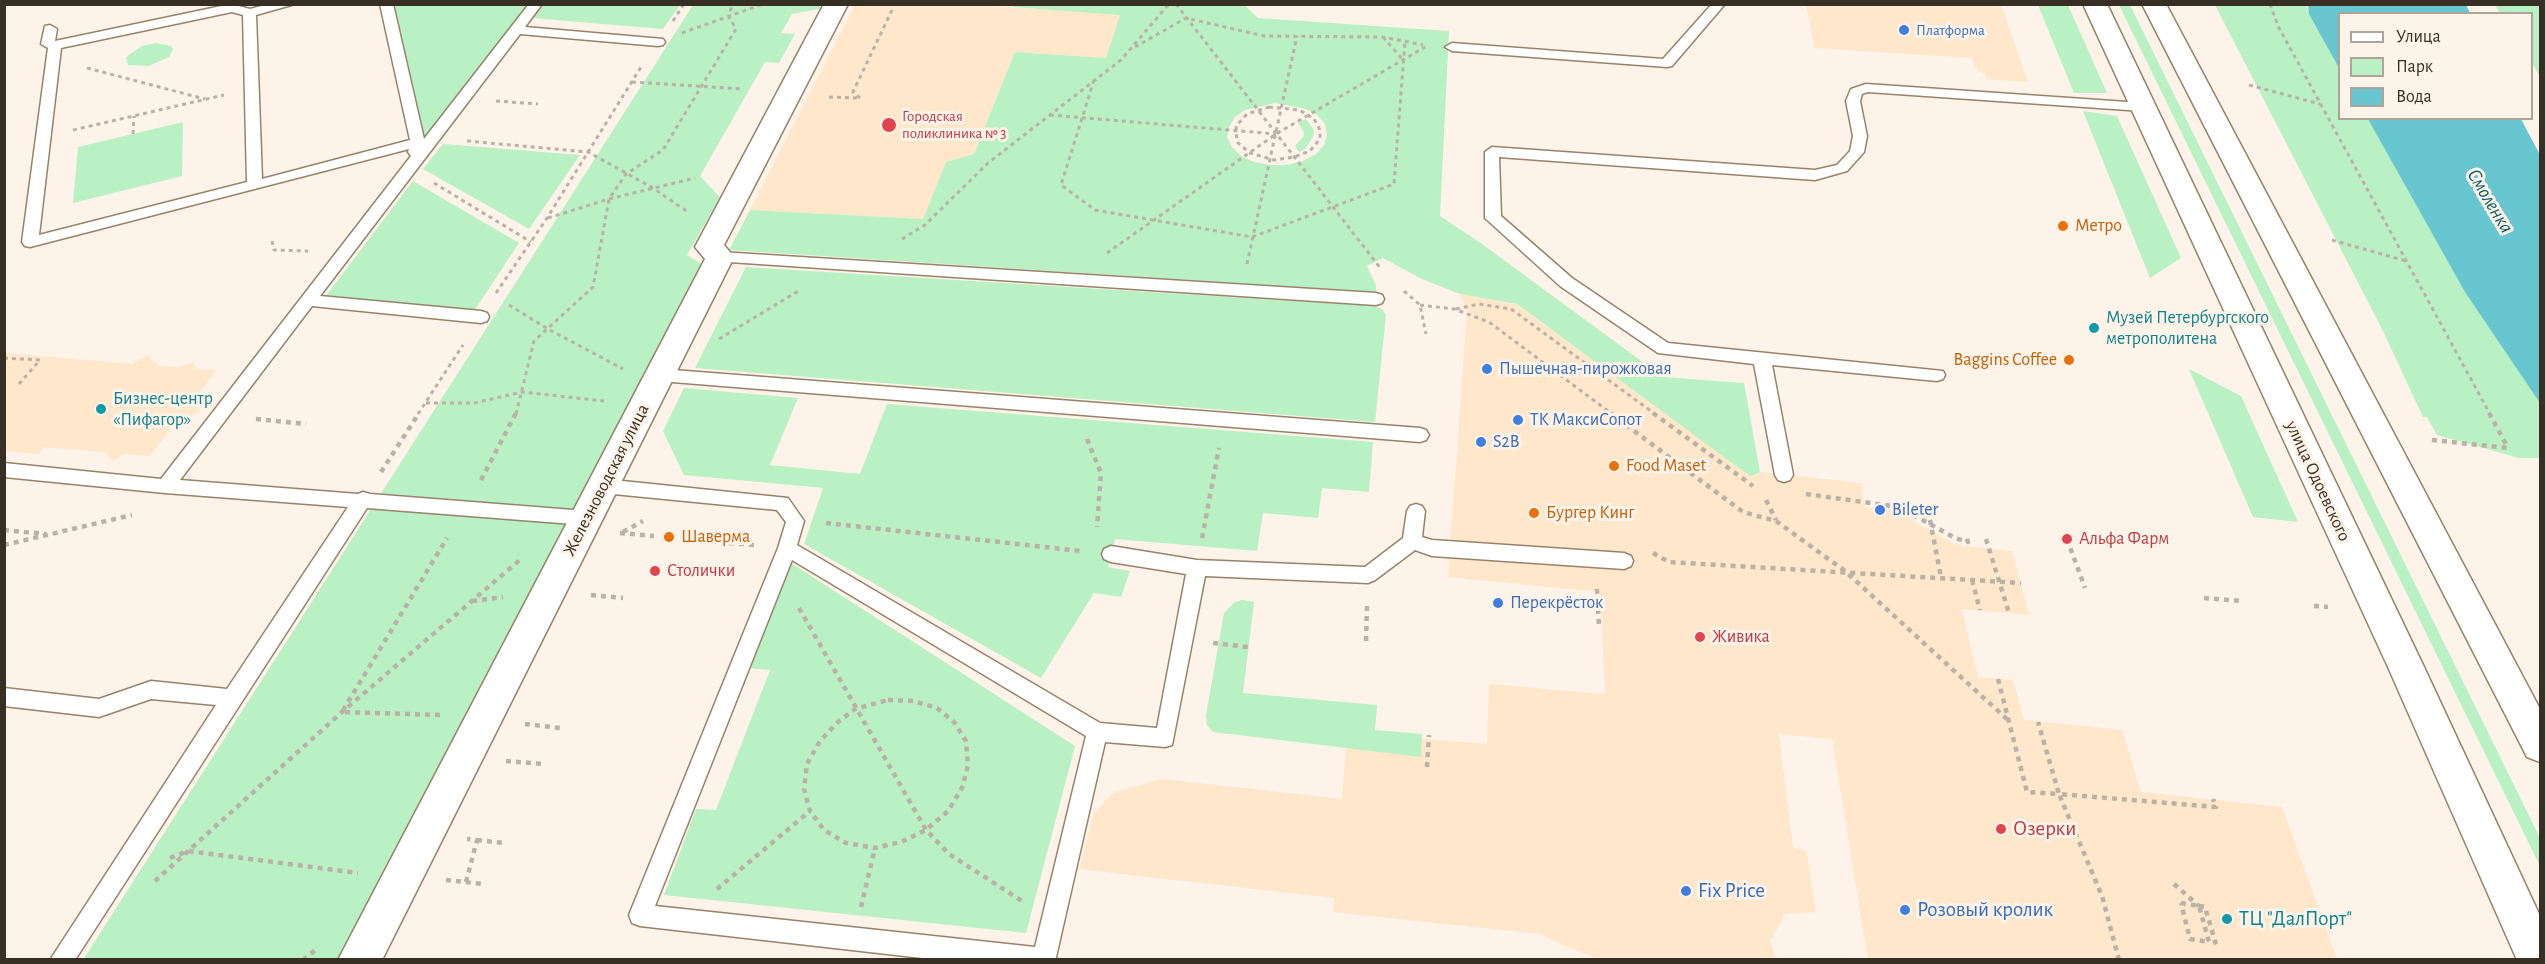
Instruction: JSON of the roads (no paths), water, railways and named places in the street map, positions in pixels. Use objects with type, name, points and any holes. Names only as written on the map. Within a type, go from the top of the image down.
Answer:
[{"type":"street","points":[[720,257],[709,247],[837,4]]},
{"type":"street","name":"улица Одоевского","points":[[2095,4],[2406,667],[2539,960]]},
{"type":"street","points":[[2154,4],[2541,744]]},
{"type":"street","name":"Железноводская улица","points":[[359,960],[720,257]]},
{"type":"lane","points":[[54,52],[233,8],[249,13],[288,4]]},
{"type":"lane","points":[[386,4],[418,142],[411,168]]},
{"type":"lane","points":[[165,486],[536,4]]},
{"type":"lane","points":[[1452,47],[1667,63],[1719,4]]},
{"type":"lane","points":[[249,13],[255,185]]},
{"type":"lane","points":[[50,29],[48,44],[54,52],[30,242],[418,142]]},
{"type":"lane","points":[[517,30],[658,42]]},
{"type":"lane","points":[[1937,375],[1664,349],[1566,282],[1493,218],[1492,152],[1815,175],[1842,168],[1857,152],[1860,136],[1853,101],[1856,92],[1866,88],[2142,107]]},
{"type":"lane","points":[[720,257],[844,263],[1376,299]]},
{"type":"lane","points":[[308,300],[481,317]]},
{"type":"lane","points":[[1762,359],[1784,475]]},
{"type":"lane","points":[[652,391],[1074,408],[1420,435]]},
{"type":"lane","points":[[4,471],[165,486],[363,499],[586,518]]},
{"type":"lane","points":[[603,486],[783,503],[795,520],[787,548],[640,915],[1045,959],[1097,732]]},
{"type":"lane","points":[[61,960],[363,499]]},
{"type":"lane","points":[[1103,553],[1197,568],[1368,575],[1412,542],[1416,511]]},
{"type":"lane","points":[[1412,542],[1432,548],[1624,561]]},
{"type":"lane","points":[[787,548],[1097,732],[1165,738],[1197,568]]},
{"type":"lane","points":[[4,697],[99,708],[151,690],[231,698]]},
{"type":"water","points":[[2308,5],[2466,5],[2470,12],[2338,12],[2338,66],[2309,14]]},
{"type":"water","name":"Смоленка","points":[[2369,120],[2522,120],[2540,155],[2540,403],[2465,292]]},
{"type":"place","name":"Платформа","points":[[1904,30]]},
{"type":"place","name":"Городская поликлиника № 3","points":[[889,125]]},
{"type":"place","name":"Метро","points":[[2063,226]]},
{"type":"place","name":"Музей Петербургского метрополитена","points":[[2094,328]]},
{"type":"place","name":"Baggins Coffee","points":[[2069,360]]},
{"type":"place","name":"Пышечная-пирожковая","points":[[1487,369]]},
{"type":"place","name":"Бизнес-центр «Пифагор»","points":[[101,409]]},
{"type":"place","name":"ТК МаксиСопот","points":[[1518,420]]},
{"type":"place","name":"S2B","points":[[1481,442]]},
{"type":"place","name":"Food Maset","points":[[1614,466]]},
{"type":"place","name":"Bileter","points":[[1880,510]]},
{"type":"place","name":"Бургер Кинг","points":[[1534,513]]},
{"type":"place","name":"Шаверма","points":[[669,537]]},
{"type":"place","name":"Альфа Фарм","points":[[2067,539]]},
{"type":"place","name":"Столички","points":[[655,571]]},
{"type":"place","name":"Перекрёсток","points":[[1498,603]]},
{"type":"place","name":"Живика","points":[[1700,637]]},
{"type":"place","name":"Озерки","points":[[2001,829]]},
{"type":"place","name":"Fix Price","points":[[1686,891]]},
{"type":"place","name":"Розовый кролик","points":[[1905,910]]},
{"type":"place","name":"ТЦ \"ДалПорт\"","points":[[2227,919]]}]
